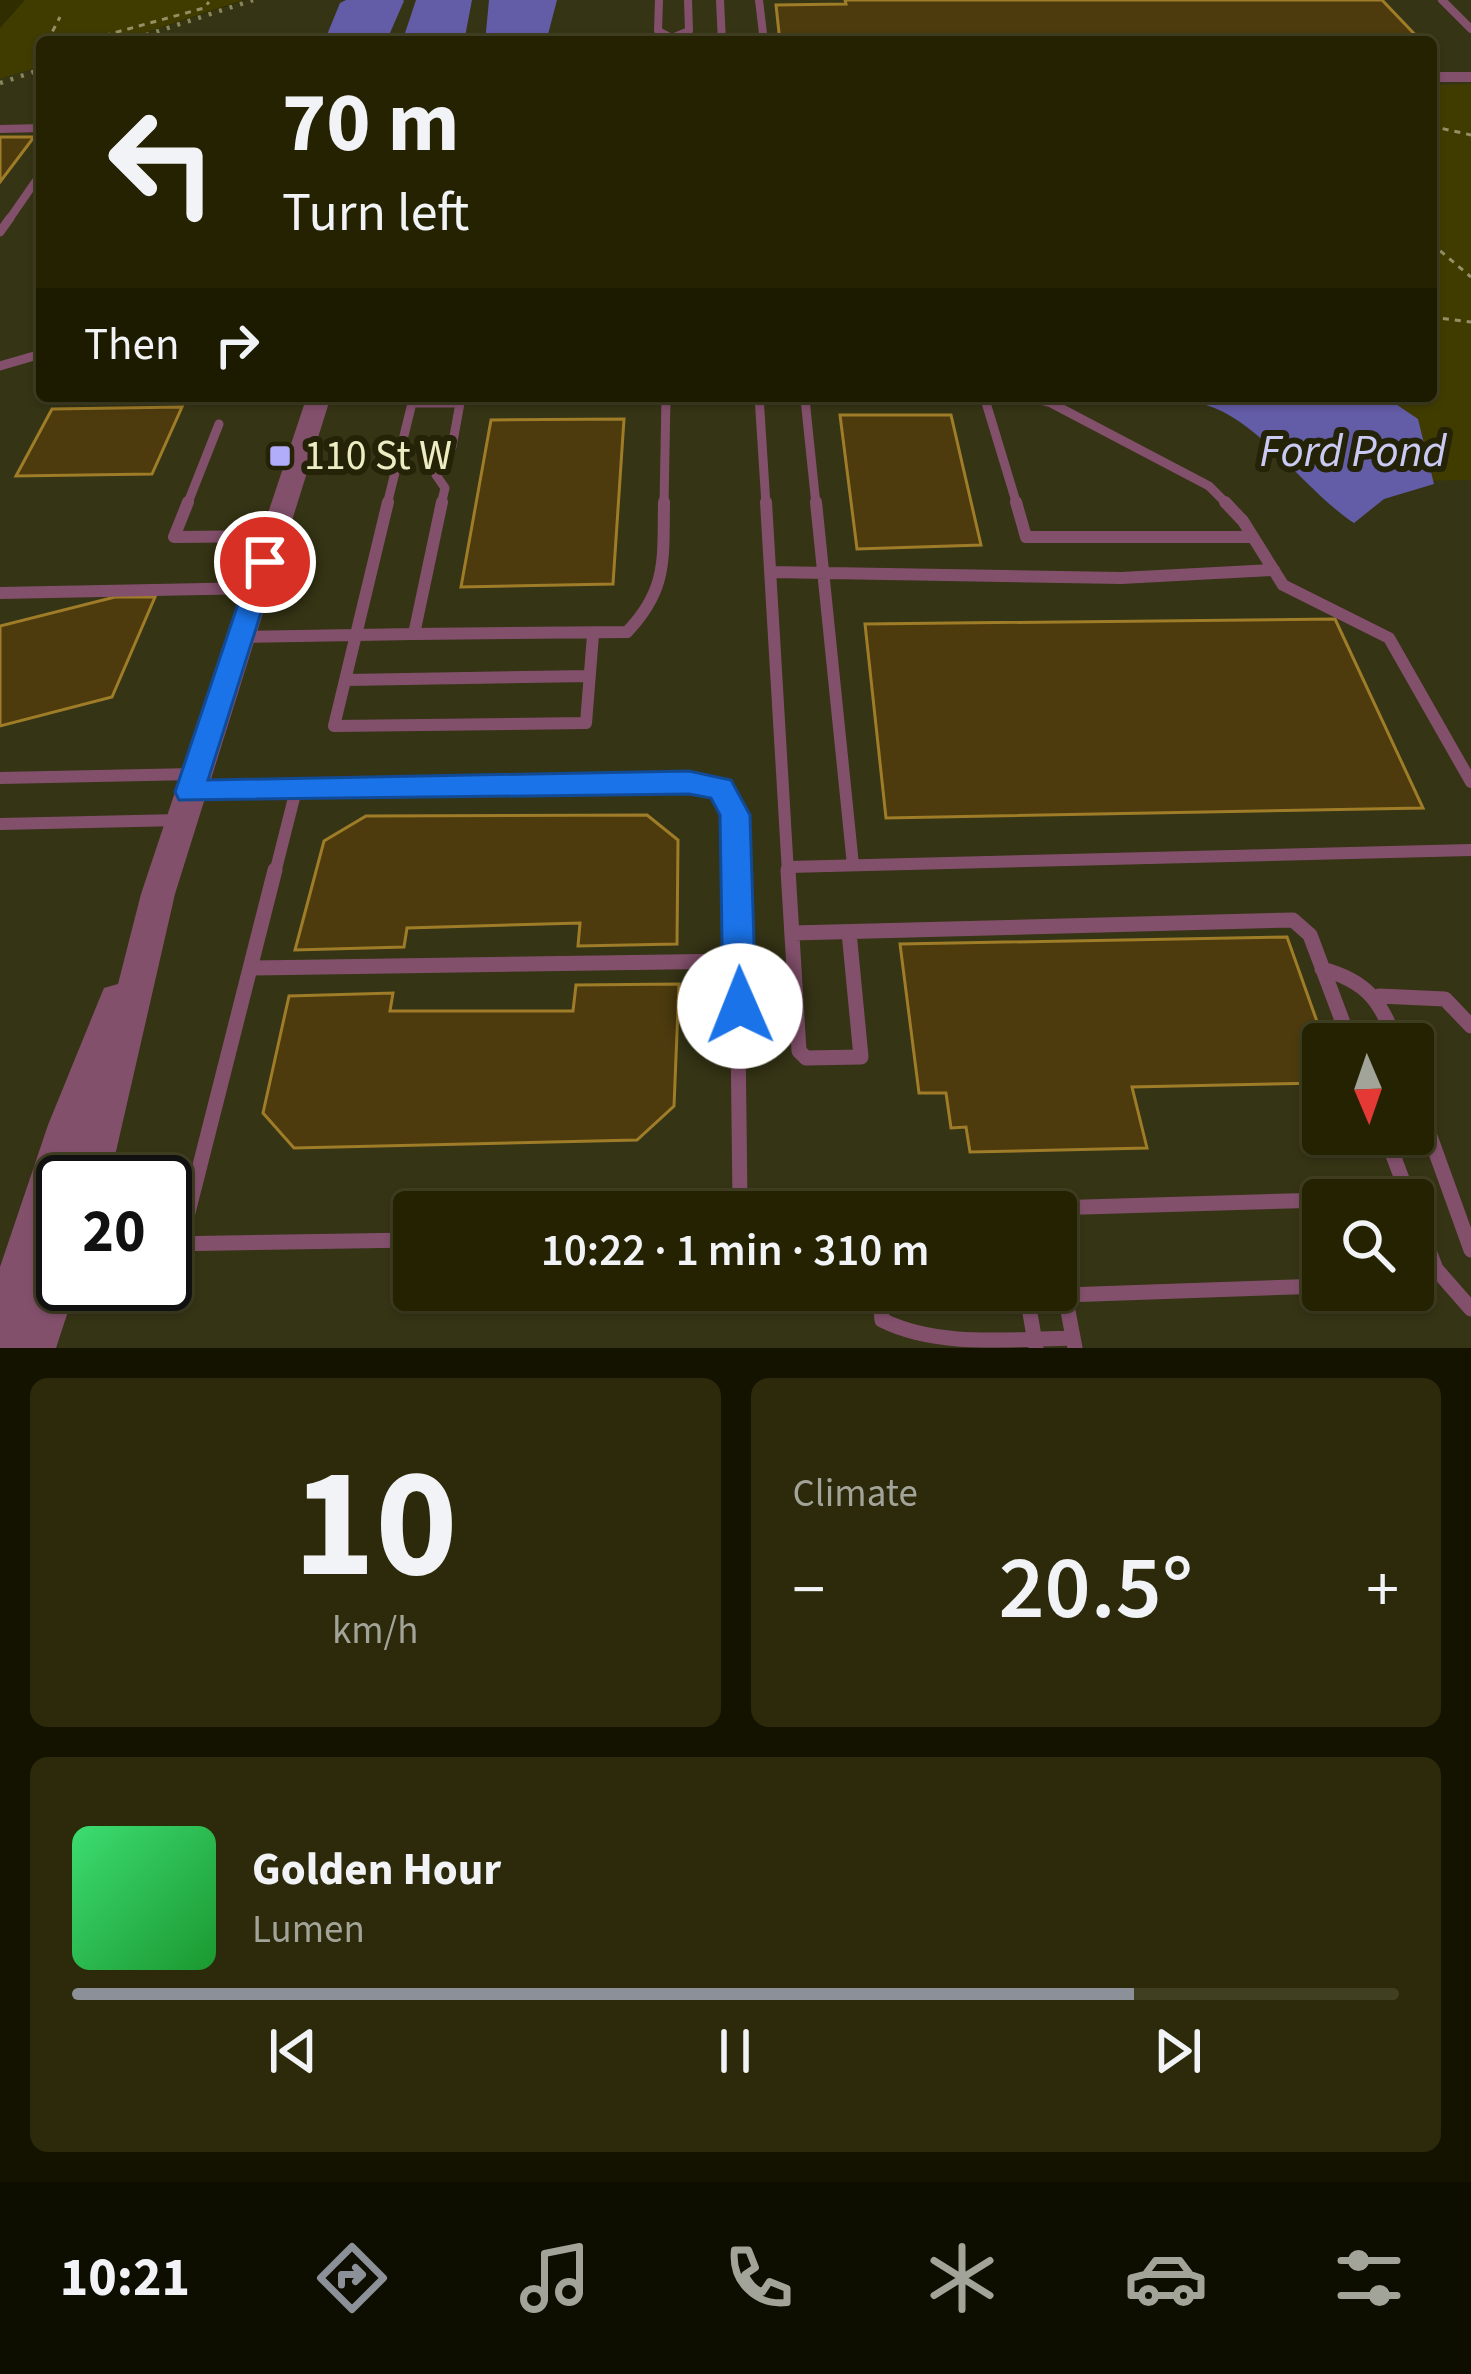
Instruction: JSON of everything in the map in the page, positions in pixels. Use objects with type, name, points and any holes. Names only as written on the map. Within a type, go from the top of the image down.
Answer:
[{"type":"street","points":[[1437,77],[1471,76]]},
{"type":"street","points":[[95,1155],[158,894],[317,402]]},
{"type":"street","points":[[0,1330],[68,1125],[158,894]]},
{"type":"street","points":[[34,1348],[46,1311]]},
{"type":"lane","points":[[658,0],[658,32],[665,36]]},
{"type":"lane","points":[[680,36],[689,31],[688,0]]},
{"type":"lane","points":[[719,0],[722,36]]},
{"type":"lane","points":[[759,0],[763,36]]},
{"type":"lane","points":[[1442,0],[1471,29]]},
{"type":"lane","points":[[0,129],[36,128]]},
{"type":"lane","points":[[0,232],[36,181]]},
{"type":"lane","points":[[0,366],[36,355]]},
{"type":"lane","points":[[240,637],[627,632],[649,609],[663,574],[666,402]]},
{"type":"lane","points":[[760,402],[799,1051],[806,1058],[861,1057],[849,932]]},
{"type":"lane","points":[[806,402],[853,866]]},
{"type":"lane","points":[[982,402],[1026,537],[1253,537]]},
{"type":"lane","points":[[1047,402],[1209,486],[1253,537],[1283,585],[1389,638],[1471,782]]},
{"type":"lane","points":[[413,634],[445,488],[436,475],[438,463],[452,448],[460,404],[412,403],[334,726],[586,723],[593,635]]},
{"type":"lane","points":[[219,424],[174,537],[273,536]]},
{"type":"lane","points":[[770,572],[1121,578],[1274,570]]},
{"type":"lane","points":[[0,593],[256,588]]},
{"type":"lane","points":[[346,680],[590,676]]},
{"type":"lane","points":[[0,778],[189,795]]},
{"type":"lane","points":[[0,824],[189,795],[689,783],[721,788],[735,815],[741,1191]]},
{"type":"lane","points":[[192,1173],[296,790]]},
{"type":"lane","points":[[788,867],[1471,850]]},
{"type":"lane","points":[[792,933],[1293,920],[1310,934],[1343,1023]]},
{"type":"lane","points":[[250,968],[739,961]]},
{"type":"lane","points":[[1322,969],[1360,978],[1379,996],[1389,1023]]},
{"type":"lane","points":[[1379,996],[1445,999],[1471,1026]]},
{"type":"lane","points":[[1434,1148],[1471,1250]]},
{"type":"lane","points":[[1077,1208],[1302,1201]]},
{"type":"lane","points":[[192,1244],[393,1240]]},
{"type":"lane","points":[[1434,1264],[1471,1309]]},
{"type":"lane","points":[[1077,1295],[1302,1287]]},
{"type":"lane","points":[[881,1311],[882,1319],[911,1337],[1074,1343],[1068,1311]]},
{"type":"lane","points":[[1030,1311],[1035,1343]]},
{"type":"path","points":[[103,36],[203,8],[209,2]]},
{"type":"path","points":[[50,36],[60,17]]},
{"type":"path","points":[[1437,127],[1471,135]]},
{"type":"path","points":[[1437,248],[1471,277]]},
{"type":"path","points":[[1437,318],[1471,322]]},
{"type":"shaded area","points":[[25,0],[243,0],[135,36],[36,36],[36,68],[0,79],[0,28]]},
{"type":"shaded area","points":[[246,0],[1471,0],[1471,1348],[0,1348],[0,79],[36,68],[36,402],[1437,402],[1437,36],[135,36]]},
{"type":"shaded area","points":[[1471,84],[1471,480],[1358,482],[1312,402],[1437,402],[1437,85]]},
{"type":"water","points":[[416,0],[472,0],[465,36],[404,36]]},
{"type":"water","points":[[489,0],[557,0],[548,36],[486,36]]},
{"type":"water","points":[[404,1],[389,36],[326,36],[340,3]]},
{"type":"water","name":"Ford Pond","points":[[1190,402],[1393,402],[1418,419],[1434,484],[1384,499],[1354,523],[1245,425]]},
{"type":"building","points":[[845,0],[1382,0],[1416,36],[779,36],[776,5],[846,4]]},
{"type":"building","points":[[0,137],[34,137],[0,182]]},
{"type":"building","points":[[182,407],[152,474],[16,476],[52,409]]},
{"type":"building","points":[[840,415],[951,415],[981,545],[857,549]]},
{"type":"building","points":[[624,419],[613,584],[461,587],[491,420]]},
{"type":"building","points":[[115,597],[155,597],[112,697],[0,726],[0,626]]},
{"type":"building","points":[[1335,619],[1423,808],[886,818],[865,624]]},
{"type":"building","points":[[647,815],[678,840],[677,944],[578,946],[580,923],[407,928],[404,947],[295,950],[324,841],[366,816]]},
{"type":"building","points":[[1287,937],[1318,1023],[1302,1023],[1302,1083],[1132,1087],[1147,1148],[970,1152],[966,1127],[951,1128],[946,1093],[919,1093],[900,944]]},
{"type":"building","points":[[679,984],[674,1106],[637,1140],[294,1148],[263,1113],[289,996],[393,993],[390,1011],[573,1011],[576,985]]},
{"type":"railway","points":[[143,36],[253,0]]},
{"type":"railway","points":[[0,83],[36,71]]},
{"type":"place","name":"110 St W","points":[[280,456]]},
{"type":"route","points":[[265,562],[190,792],[689,783],[721,788],[735,815],[740,1006]]}]
